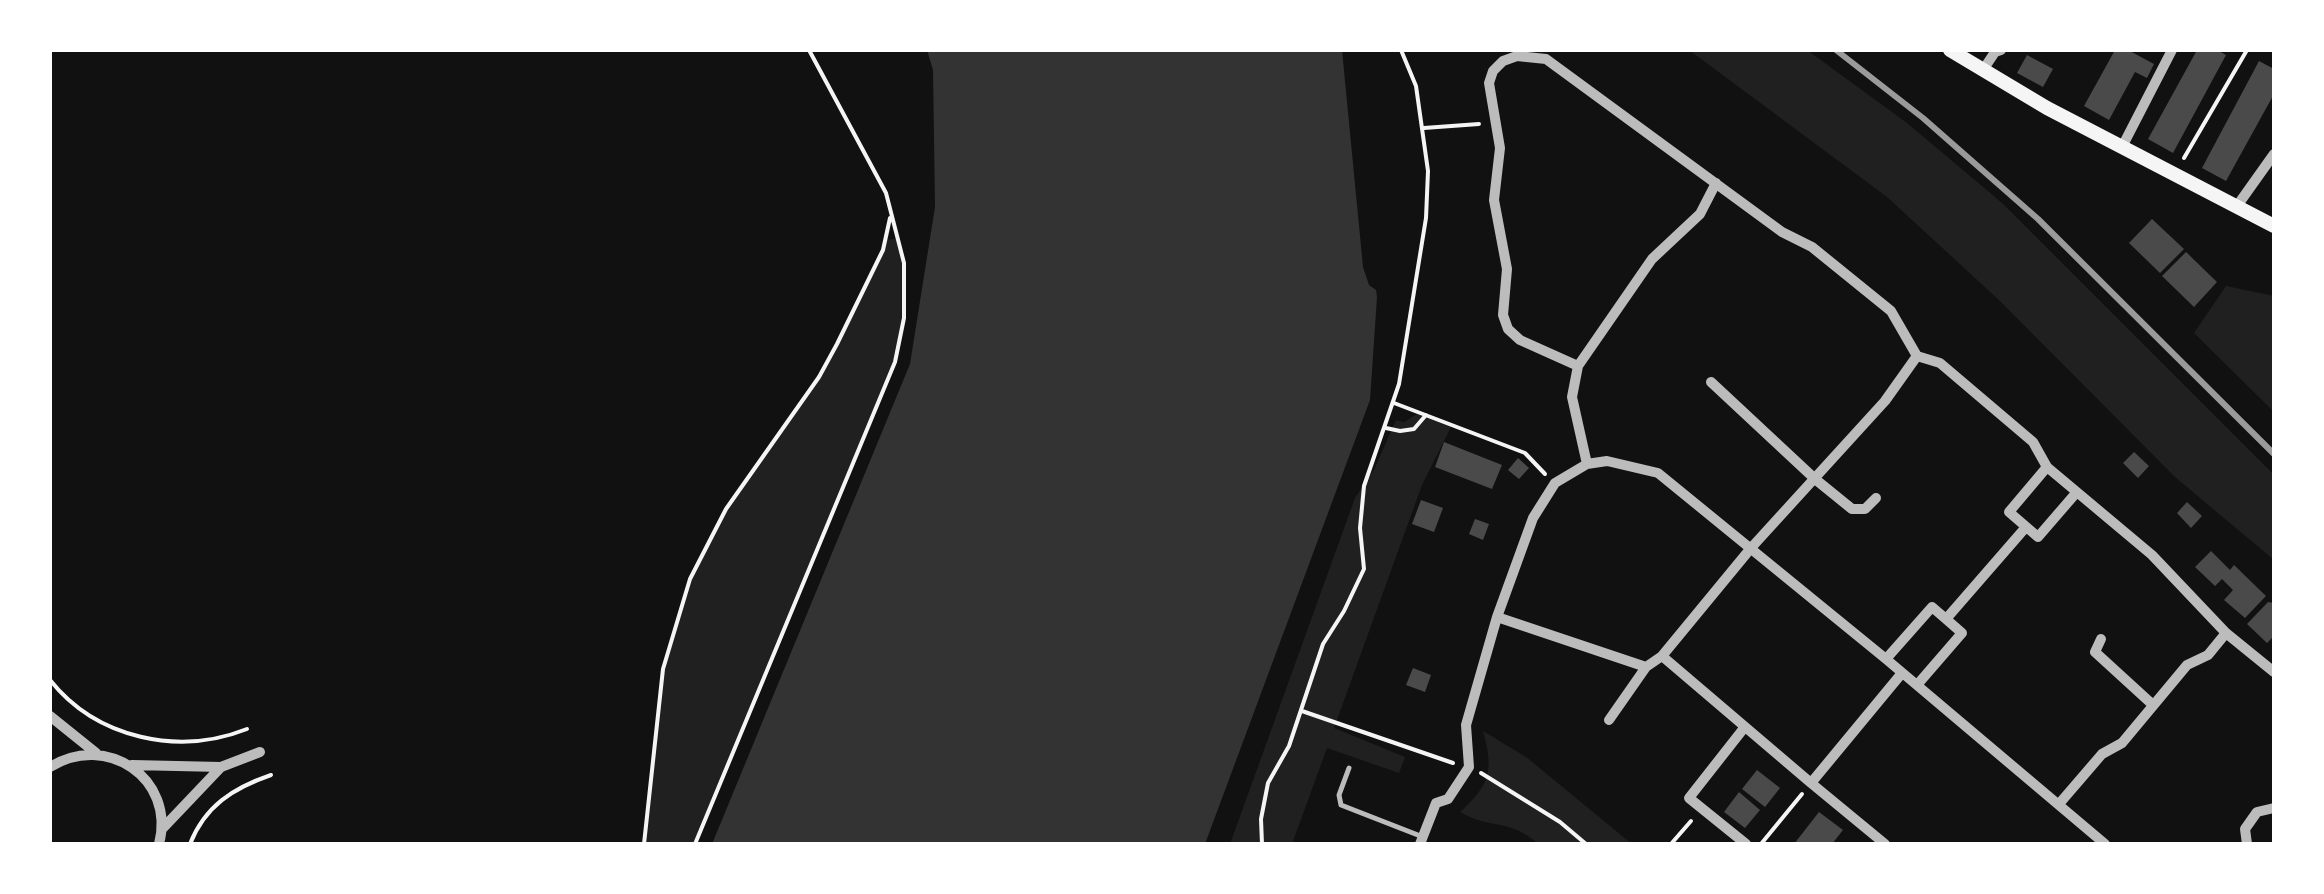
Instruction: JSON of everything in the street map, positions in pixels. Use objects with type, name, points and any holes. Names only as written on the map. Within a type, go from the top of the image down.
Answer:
[{"type":"main road","points":[[1950,50],[2047,108],[2274,226]]},
{"type":"street","points":[[1494,50],[1503,61]]},
{"type":"street","points":[[2122,147],[2172,50]]},
{"type":"street","points":[[1982,70],[1997,51]]},
{"type":"street","points":[[1578,366],[1520,340],[1508,329],[1503,314],[1505,243],[1496,221],[1494,200],[1500,148],[1489,83],[1493,71],[1503,61],[1517,56],[1546,59],[1782,232],[1812,246],[1891,311],[1917,356],[1940,364],[2033,442],[2047,467],[2152,555],[2226,633],[2274,672]]},
{"type":"street","points":[[2237,206],[2274,154]]},
{"type":"street","points":[[1587,464],[1572,397],[1578,366],[1652,259],[1700,214],[1716,184]]},
{"type":"street","points":[[1610,720],[1646,668],[1662,656],[1751,548],[1885,401],[1917,356]]},
{"type":"street","points":[[1710,382],[1852,509],[1864,509],[1876,498]]},
{"type":"street","points":[[1421,841],[1436,803],[1448,799],[1469,767],[1466,725],[1497,618],[1533,518],[1555,484],[1587,464],[1607,461],[1658,474],[1902,672],[2105,844]]},
{"type":"street","points":[[2047,467],[2008,512],[2038,537],[2076,493]]},
{"type":"street","points":[[1946,619],[2026,527]]},
{"type":"street","points":[[1886,659],[1932,607],[1962,633],[1917,685]]},
{"type":"street","points":[[1497,618],[1646,668]]},
{"type":"street","points":[[2058,804],[2102,754],[2122,743],[2187,665],[2208,655],[2226,633]]},
{"type":"street","points":[[2100,639],[2095,652],[2152,704]]},
{"type":"street","points":[[1662,656],[1885,844]]},
{"type":"street","points":[[1811,783],[1902,672]]},
{"type":"street","points":[[50,716],[97,754],[143,774],[156,795],[163,828],[159,844]]},
{"type":"street","points":[[1744,728],[1689,798],[1746,844]]},
{"type":"street","points":[[131,766],[221,767],[260,752]]},
{"type":"street","points":[[50,767],[62,760],[97,754]]},
{"type":"street","points":[[163,828],[221,767]]},
{"type":"street","points":[[2247,844],[2245,829],[2257,812],[2274,808]]},
{"type":"lane","points":[[1350,768],[1339,795],[1341,805],[1421,841]]},
{"type":"path","points":[[695,844],[900,344],[904,263],[880,178],[809,50]]},
{"type":"path","points":[[1262,844],[1268,783],[1289,746],[1323,644],[1352,598],[1364,569],[1360,528],[1364,486],[1394,402],[1426,218],[1428,171],[1416,86],[1401,50]]},
{"type":"path","points":[[2175,174],[2247,50]]},
{"type":"path","points":[[1424,128],[1495,123]]},
{"type":"path","points":[[644,844],[662,669],[690,579],[726,510],[830,356],[884,250],[890,214]]},
{"type":"path","points":[[1394,402],[1525,452],[1555,484]]},
{"type":"path","points":[[1386,428],[1414,429],[1426,414]]},
{"type":"path","points":[[50,680],[94,719],[161,742],[204,742],[247,730]]},
{"type":"path","points":[[190,844],[216,803],[234,790],[271,775]]},
{"type":"path","points":[[1761,844],[1811,783]]},
{"type":"path","points":[[1671,844],[1702,808]]},
{"type":"shaded area","points":[[927,50],[1342,50],[1363,267],[1377,297],[1370,400],[1205,844],[712,844],[910,364],[935,207],[933,70]]},
{"type":"shaded area","points":[[1689,50],[1807,50],[1907,123],[2001,202],[2274,475],[2274,560],[2175,477],[2000,301],[1887,197]]},
{"type":"shaded area","points":[[898,238],[903,278],[901,344],[695,844],[644,844],[663,669],[690,579],[726,509],[819,377],[887,240]]},
{"type":"shaded area","points":[[2226,286],[2274,296],[2274,412],[2194,333]]},
{"type":"shaded area","points":[[1417,414],[1451,427],[1422,485],[1334,728],[1405,757],[1399,773],[1327,748],[1292,844],[1230,844],[1355,498],[1374,470],[1396,420],[1404,422]]},
{"type":"shaded area","points":[[1483,731],[1526,757],[1632,844],[1538,844],[1509,827],[1460,812],[1487,776]]},
{"type":"building","points":[[2115,50],[2128,50],[2154,64],[2147,78],[2135,72],[2109,120],[2084,106]]},
{"type":"building","points":[[2197,50],[2217,50],[2226,55],[2173,153],[2148,139]]},
{"type":"building","points":[[2027,55],[2053,69],[2043,87],[2017,73]]},
{"type":"building","points":[[2259,61],[2274,69],[2274,94],[2226,181],[2202,168]]},
{"type":"building","points":[[2152,219],[2184,249],[2160,273],[2129,243]]},
{"type":"building","points":[[2186,252],[2217,282],[2194,307],[2162,276]]},
{"type":"building","points":[[1444,442],[1502,465],[1492,489],[1435,467]]},
{"type":"building","points":[[2134,452],[2149,466],[2138,478],[2123,463]]},
{"type":"building","points":[[1518,458],[1529,468],[1519,479],[1508,470]]},
{"type":"building","points":[[1421,500],[1443,508],[1434,532],[1412,524]]},
{"type":"building","points":[[2187,502],[2202,516],[2191,528],[2177,513]]},
{"type":"building","points":[[1475,519],[1489,524],[1483,540],[1469,534]]},
{"type":"building","points":[[2211,551],[2230,570],[2234,565],[2266,596],[2245,618],[2224,600],[2233,590],[2222,579],[2215,586],[2195,567]]},
{"type":"building","points":[[2268,602],[2274,603],[2274,636],[2267,643],[2247,624]]},
{"type":"building","points":[[1413,668],[1431,675],[1425,692],[1406,685]]},
{"type":"building","points":[[1757,770],[1780,788],[1765,807],[1742,789]]},
{"type":"building","points":[[1739,792],[1760,810],[1745,828],[1724,812]]},
{"type":"building","points":[[1819,812],[1843,830],[1832,844],[1794,844]]},
{"type":"railway","points":[[1836,50],[1923,118],[2038,219],[2274,454]]}]
